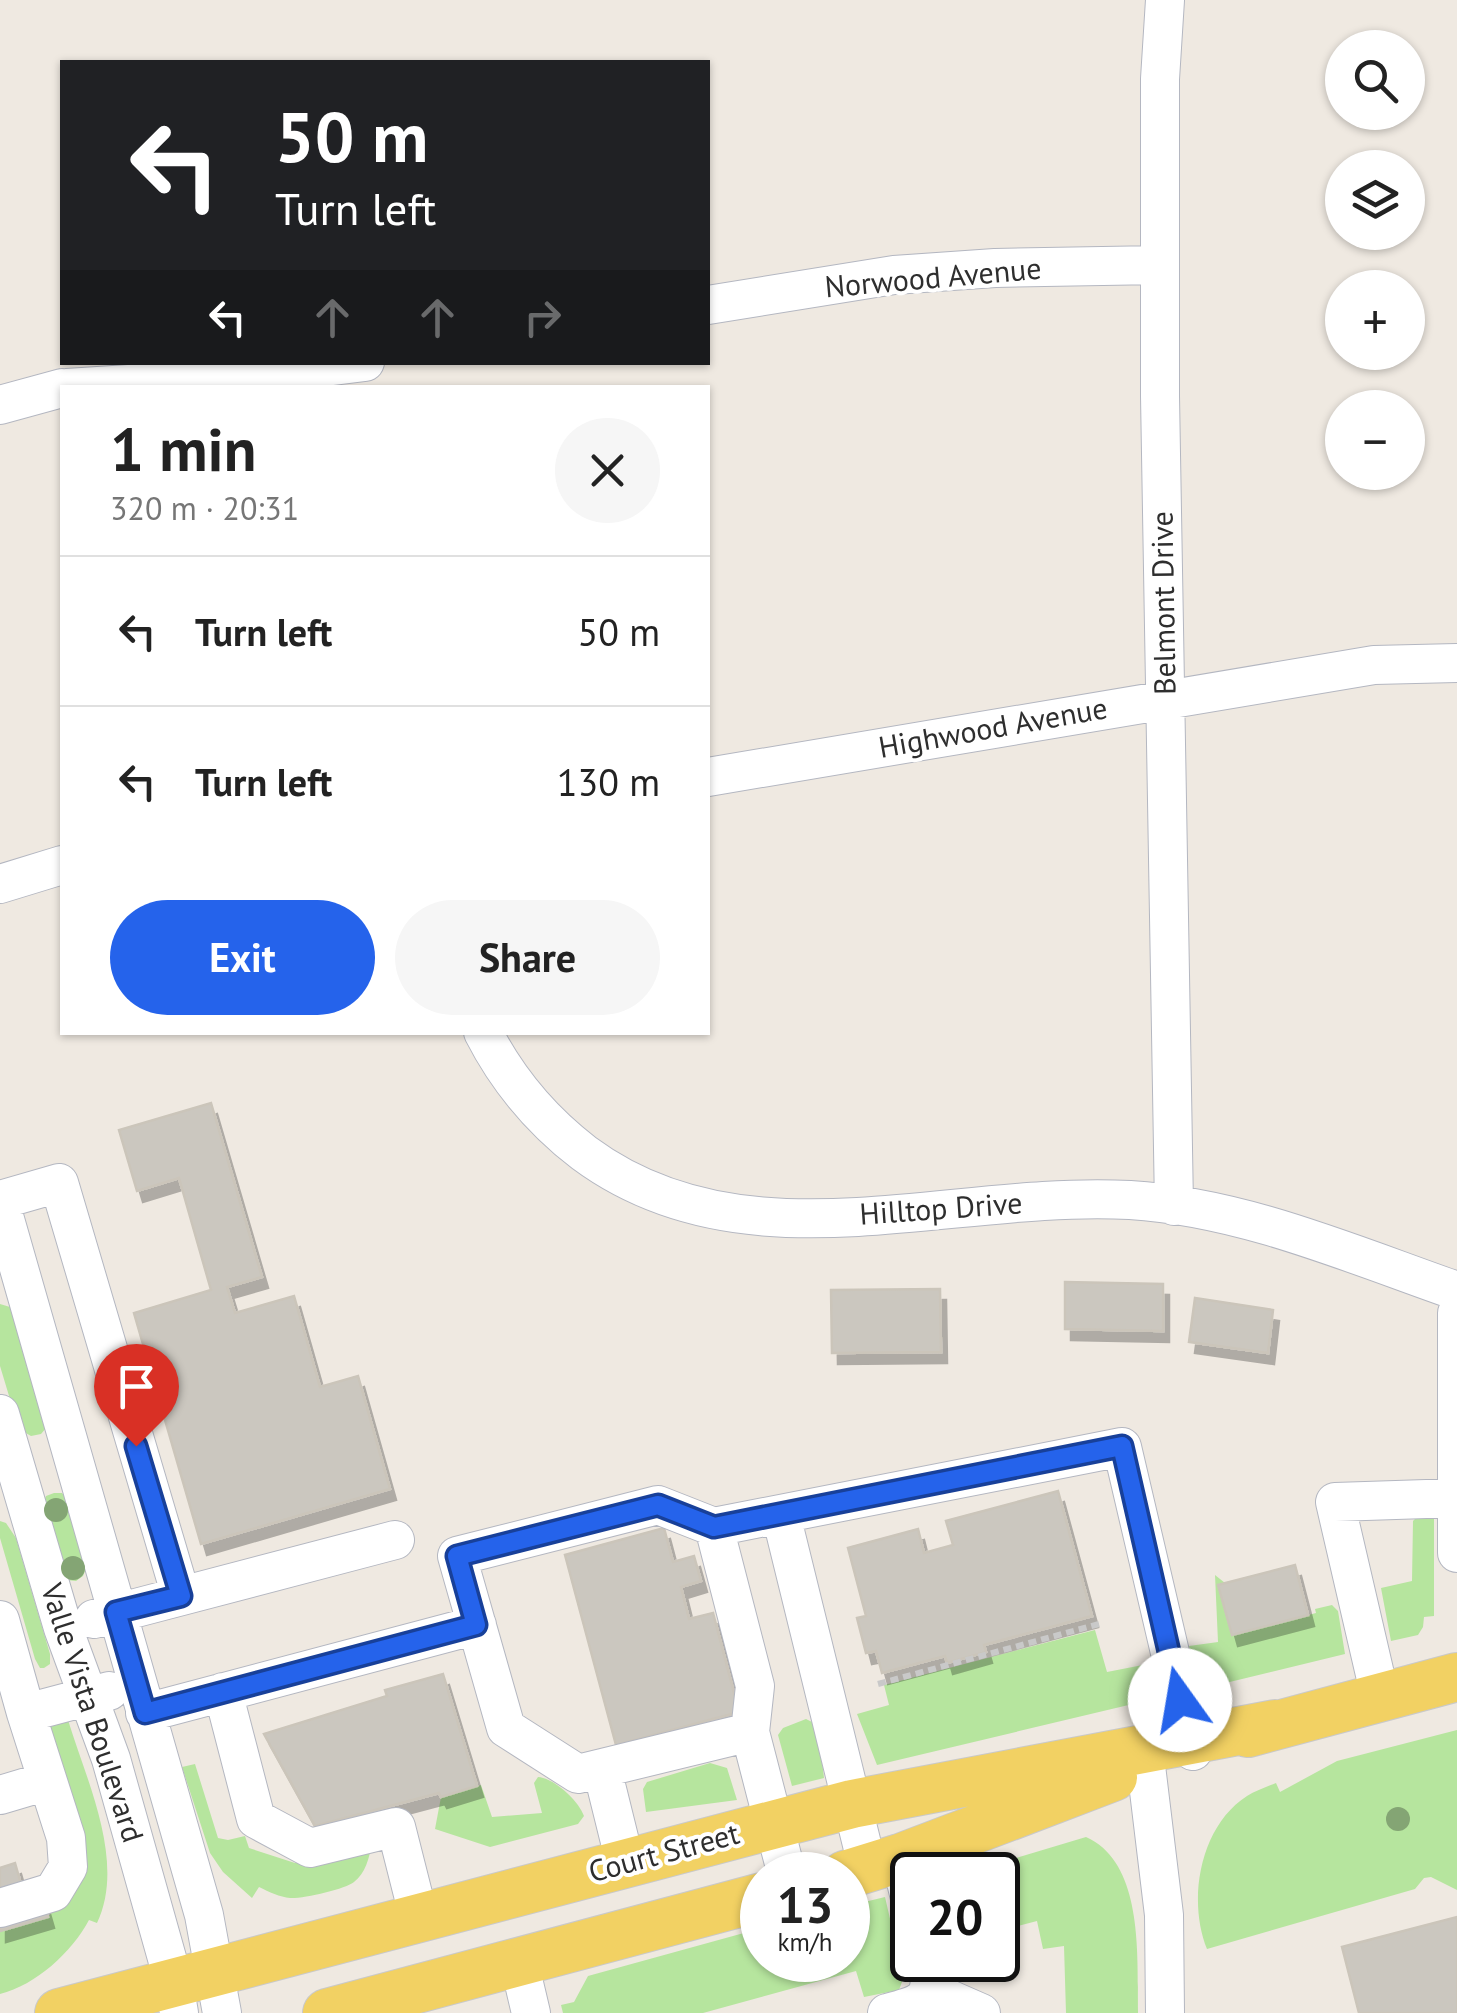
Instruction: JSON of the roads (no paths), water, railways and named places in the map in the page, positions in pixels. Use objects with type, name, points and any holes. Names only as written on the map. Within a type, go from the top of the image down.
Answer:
[{"type":"main road","name":"Court Street","points":[[60,2013],[202,1998],[419,1918],[625,1862],[852,1804],[1192,1746],[1457,1676]]},
{"type":"main road","name":"Court Street","points":[[871,1867],[1192,1746]]},
{"type":"main road","points":[[326,2013],[440,1998],[518,1962],[740,1903]]},
{"type":"street","name":"Belmont Drive","points":[[1165,0],[1160,79],[1160,265],[1174,1206]]},
{"type":"street","name":"Norwood Avenue","points":[[710,306],[894,275],[995,268],[1160,265]]},
{"type":"street","points":[[112,385],[253,376],[341,365]]},
{"type":"street","points":[[0,404],[60,389]]},
{"type":"street","name":"Highwood Avenue","points":[[710,777],[1374,665],[1457,662]]},
{"type":"street","points":[[0,884],[60,867]]},
{"type":"street","name":"Hilltop Drive","points":[[485,1035],[512,1082],[550,1126],[571,1143],[615,1174],[706,1210],[800,1219],[1130,1200],[1286,1231],[1457,1291]]},
{"type":"street","points":[[0,1201],[59,1183],[181,1596]]},
{"type":"street","name":"Valle Vista Boulevard","points":[[0,1201],[204,1915],[202,1998]]},
{"type":"street","points":[[1457,1312],[1457,1553]]},
{"type":"street","name":"Valle Vista Boulevard","points":[[0,1414],[10,1483],[202,1998]]},
{"type":"street","points":[[750,1732],[590,1771],[506,1728],[457,1556],[658,1505],[714,1527],[1122,1446],[1192,1746]]},
{"type":"street","points":[[10,1483],[76,1464]]},
{"type":"street","points":[[1380,1696],[1335,1502],[1456,1498]]},
{"type":"street","points":[[782,1516],[852,1804],[871,1867],[890,1885]]},
{"type":"street","points":[[714,1527],[755,1686],[750,1732],[781,1852]]},
{"type":"street","points":[[63,1628],[395,1540]]},
{"type":"street","points":[[0,1620],[15,1702],[66,1838],[68,1867],[53,1892],[0,1908]]},
{"type":"street","points":[[15,1702],[223,1692],[476,1625]]},
{"type":"street","points":[[223,1692],[256,1819],[310,1848],[396,1826],[419,1918]]},
{"type":"street","points":[[1146,1766],[1164,1915],[1166,2013]]},
{"type":"street","points":[[590,1771],[625,1862]]},
{"type":"street","points":[[0,1796],[47,1782]]},
{"type":"street","points":[[518,1962],[531,2013]]},
{"type":"street","points":[[926,1999],[929,1982]]},
{"type":"street","points":[[886,2013],[926,1999],[949,2000],[982,2013]]}]
